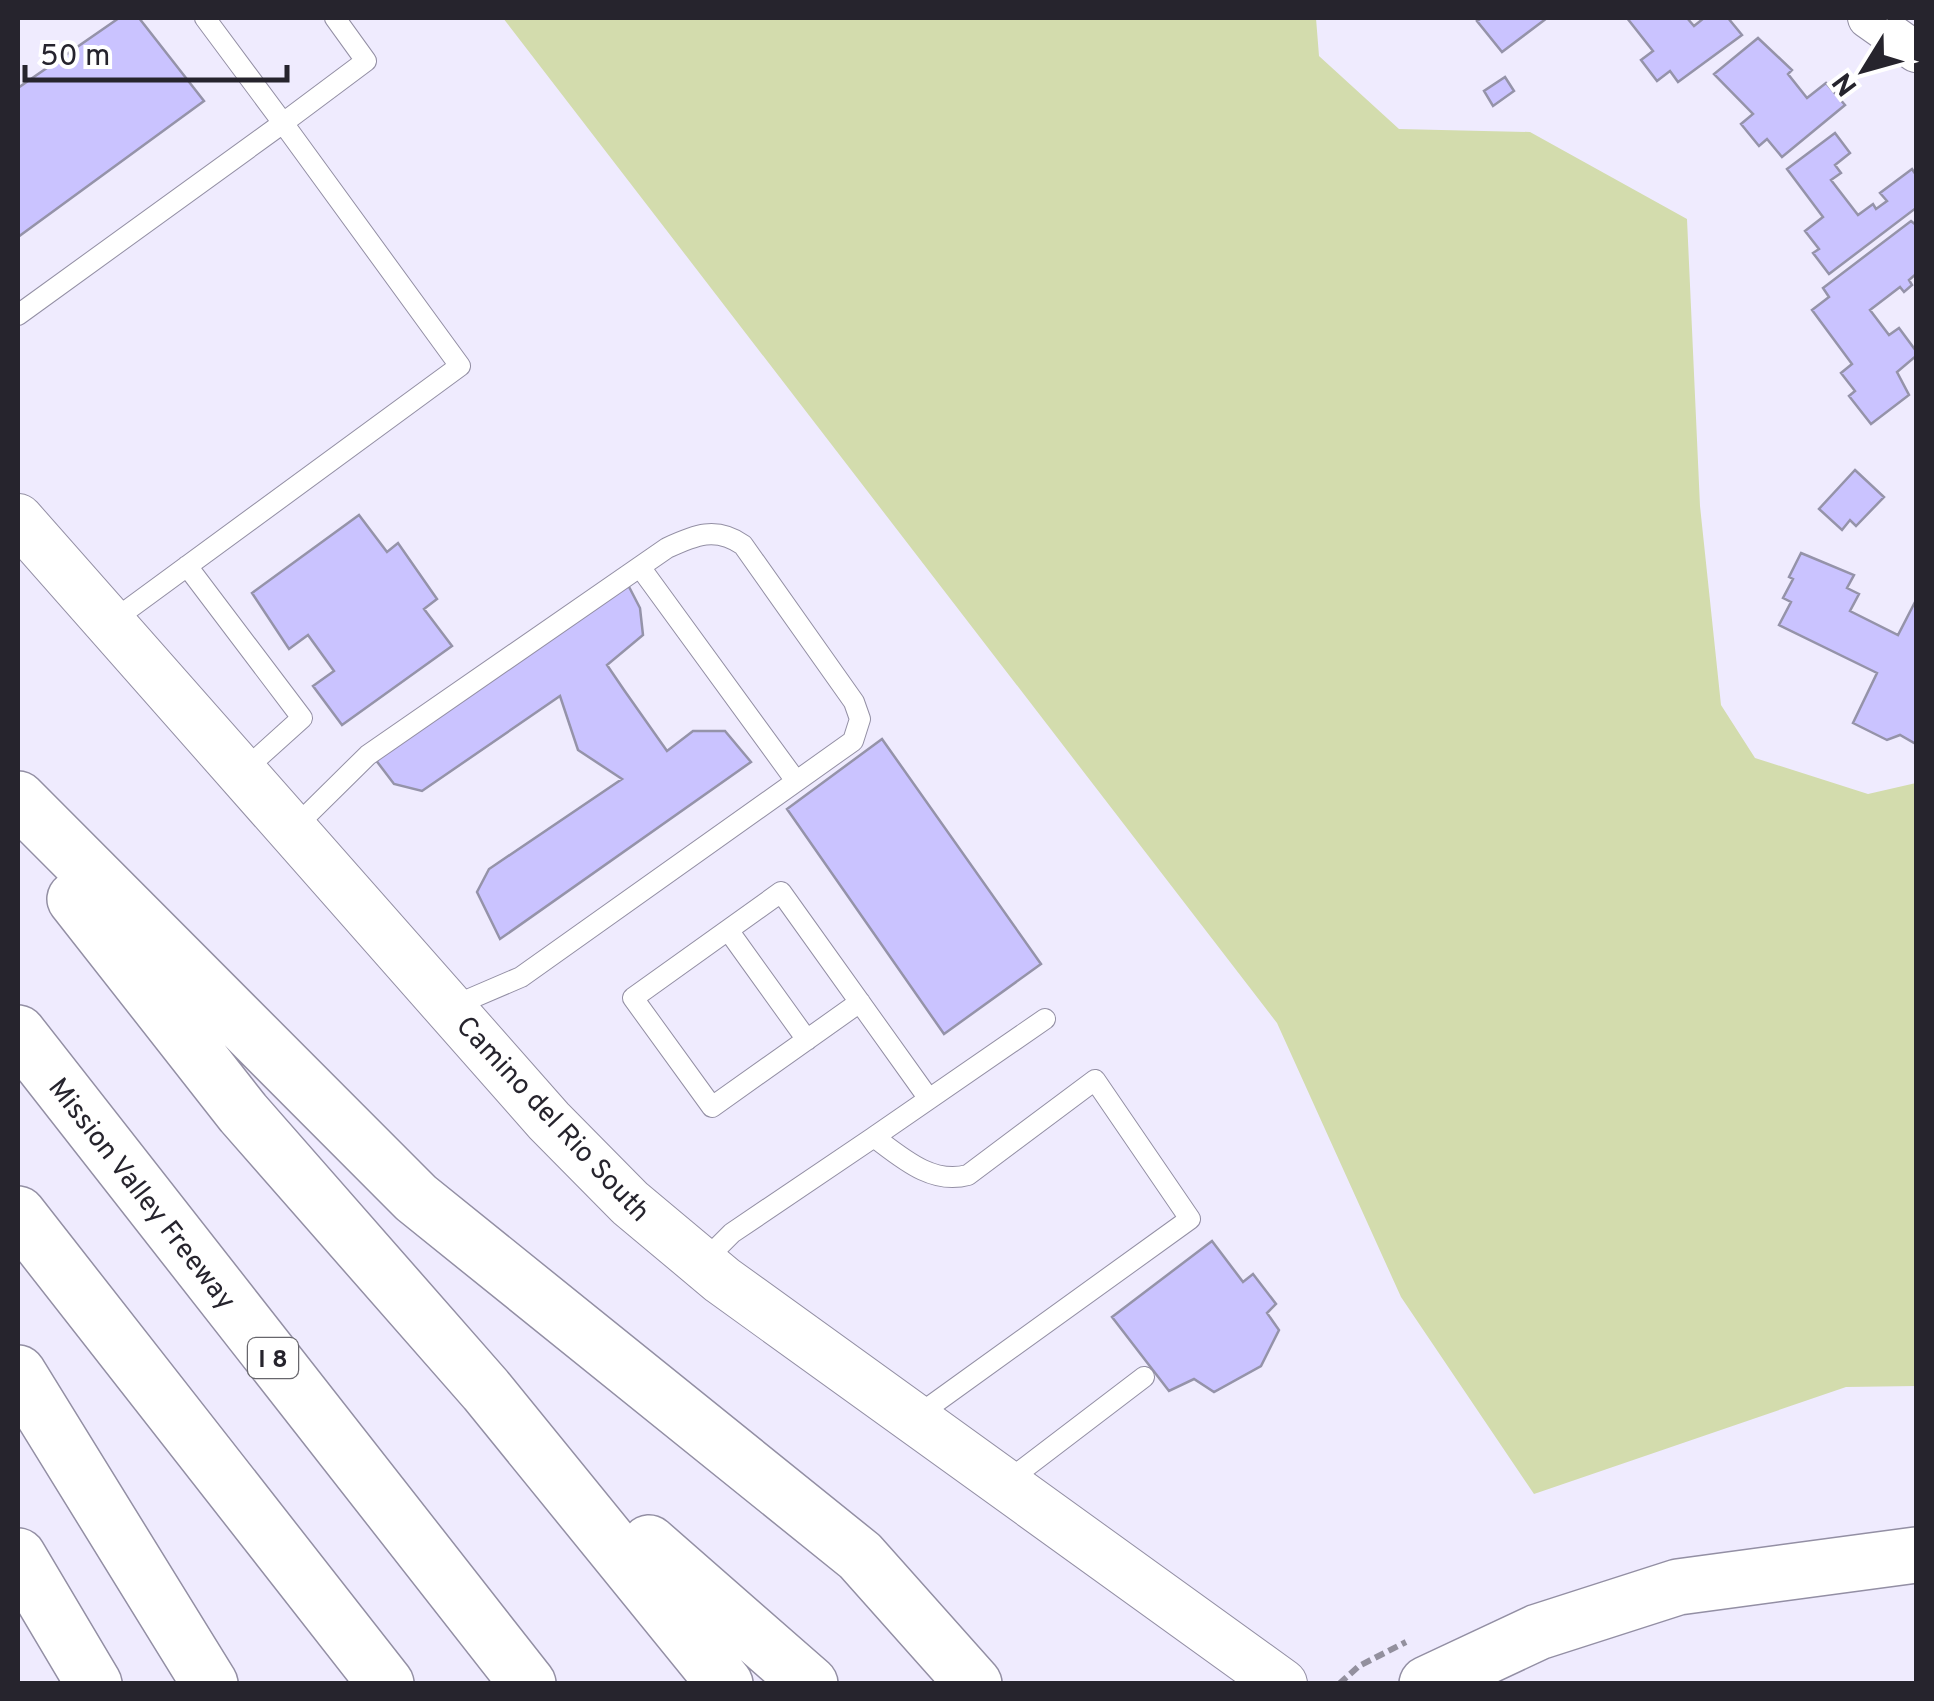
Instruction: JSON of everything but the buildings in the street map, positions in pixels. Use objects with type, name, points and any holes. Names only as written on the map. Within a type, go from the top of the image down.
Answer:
[{"type":"highway","points":[[18,800],[345,1132],[416,1198],[860,1556],[974,1684]]},
{"type":"highway","points":[[18,826],[244,1113],[486,1390],[726,1684]]},
{"type":"highway","name":"Mission Valley Freeway","points":[[18,1033],[528,1684]]},
{"type":"highway","points":[[18,1214],[386,1684]]},
{"type":"highway","points":[[18,1373],[210,1684]]},
{"type":"highway","points":[[486,1390],[706,1597],[804,1679]]},
{"type":"highway","points":[[1427,1684],[1538,1632],[1678,1587],[1916,1555]]},
{"type":"highway","points":[[18,1556],[94,1684]]},
{"type":"street","points":[[1868,18],[1916,52]]},
{"type":"street","name":"Camino del Rio South","points":[[18,519],[549,1121],[630,1203],[701,1264],[1282,1684]]},
{"type":"lane","points":[[109,624],[460,366],[205,18]]},
{"type":"lane","points":[[18,315],[366,61],[335,18]]},
{"type":"lane","points":[[292,830],[368,756],[667,548],[710,532],[727,534],[743,545],[854,702],[860,719],[853,741],[521,977],[450,1008]]},
{"type":"lane","points":[[187,566],[302,718],[240,774]]},
{"type":"lane","points":[[640,568],[796,781]]},
{"type":"lane","points":[[860,1002],[712,1107],[632,998],[781,892],[860,1002],[929,1099]]},
{"type":"lane","points":[[728,930],[807,1040]]},
{"type":"lane","points":[[701,1264],[732,1233],[1045,1019]]},
{"type":"lane","points":[[874,1137],[925,1172],[948,1181],[968,1175],[1095,1080],[1190,1219],[912,1419]]},
{"type":"lane","points":[[1003,1484],[1144,1376]]},
{"type":"path","points":[[1339,1684],[1359,1666]]},
{"type":"green space","points":[[503,18],[1316,18],[1319,56],[1399,129],[1530,132],[1687,219],[1700,506],[1721,705],[1755,758],[1868,794],[1916,783],[1916,1386],[1846,1387],[1534,1494],[1401,1297],[1277,1023]]}]
